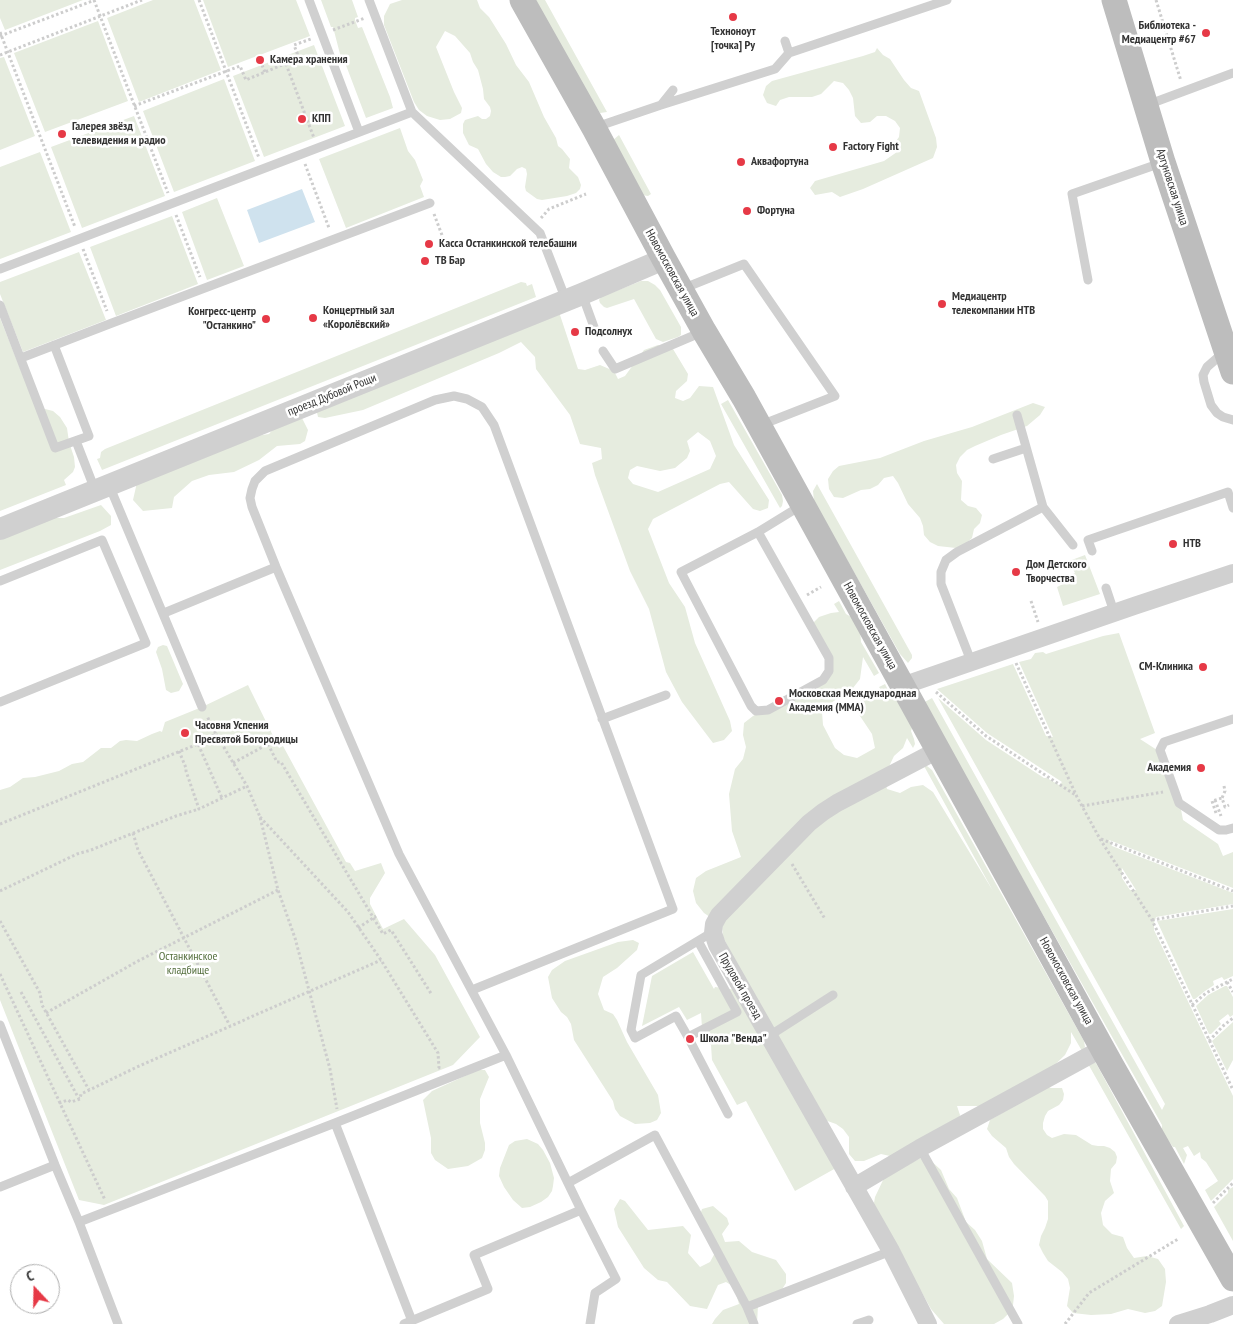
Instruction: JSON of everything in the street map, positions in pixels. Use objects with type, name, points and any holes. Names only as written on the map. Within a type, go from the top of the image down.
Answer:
[{"type":"main road","name":"Новомосковская улица","points":[[522,0],[704,331],[744,398],[1102,1048],[1233,1279]]},
{"type":"main road","name":"Аргуновская улица","points":[[1114,0],[1163,162],[1230,362]]},
{"type":"street","name":"проезд Дубовой Рощи","points":[[0,529],[664,259]]},
{"type":"street","points":[[902,686],[1114,612],[1233,573]]},
{"type":"street","points":[[705,937],[718,915],[809,823],[837,803],[938,750]]},
{"type":"street","name":"Прудовой проезд","points":[[705,937],[717,945],[891,1251],[928,1324]]},
{"type":"street","points":[[854,1187],[920,1148],[1102,1048]]},
{"type":"street","points":[[1178,1324],[1233,1305]]},
{"type":"lane","points":[[309,0],[359,132]]},
{"type":"lane","points":[[369,0],[412,112],[540,233],[574,297],[594,327]]},
{"type":"lane","points":[[594,128],[775,69],[789,53],[947,0]]},
{"type":"lane","points":[[785,41],[789,53]]},
{"type":"lane","points":[[1147,105],[1233,73]]},
{"type":"lane","points":[[661,105],[673,90]]},
{"type":"lane","points":[[0,269],[412,112]]},
{"type":"lane","points":[[1088,280],[1072,194],[1163,162]]},
{"type":"lane","points":[[21,358],[430,203]]},
{"type":"lane","points":[[682,289],[744,264],[835,396],[759,426]]},
{"type":"lane","points":[[0,304],[55,448],[89,436],[54,345]]},
{"type":"lane","points":[[603,351],[615,369],[704,331]]},
{"type":"lane","points":[[1230,362],[1206,367],[1203,375],[1211,405],[1216,413],[1233,420]]},
{"type":"lane","points":[[472,990],[673,909],[494,425],[482,408],[468,399],[454,396],[436,400],[265,471],[255,481],[250,498],[276,567],[399,854],[506,1055],[616,1279],[595,1293],[590,1324]]},
{"type":"lane","points":[[1017,415],[1043,507],[1073,545]]},
{"type":"lane","points":[[76,441],[102,488],[164,613],[202,707]]},
{"type":"lane","points":[[994,459],[1026,448]]},
{"type":"lane","points":[[1092,551],[1088,540],[1228,492],[1233,508]]},
{"type":"lane","points":[[758,532],[829,658],[829,671],[823,680],[768,710],[756,711],[751,706],[681,572],[758,532],[803,505]]},
{"type":"lane","points":[[971,661],[941,584],[941,572],[946,560],[957,552],[1043,507]]},
{"type":"lane","points":[[0,581],[102,540],[146,643],[0,702]]},
{"type":"lane","points":[[164,613],[276,567]]},
{"type":"lane","points":[[1106,588],[1114,612]]},
{"type":"lane","points":[[602,719],[666,695]]},
{"type":"lane","points":[[1233,719],[1164,742],[1160,750],[1179,803],[1219,830],[1233,828]]},
{"type":"lane","points":[[688,1037],[737,1012],[705,937],[641,975],[631,1030],[634,1038],[676,1016],[728,1114]]},
{"type":"lane","points":[[769,1036],[833,995]]},
{"type":"lane","points":[[0,1025],[118,1324]]},
{"type":"lane","points":[[79,1222],[506,1055]]},
{"type":"lane","points":[[335,1123],[408,1323],[488,1289],[474,1255],[581,1210]]},
{"type":"lane","points":[[568,1183],[655,1135],[747,1307],[754,1324]]},
{"type":"lane","points":[[920,1148],[1018,1324]]},
{"type":"lane","points":[[0,1187],[55,1165]]},
{"type":"lane","points":[[747,1307],[891,1251]]},
{"type":"lane","points":[[858,1324],[870,1320]]},
{"type":"path","points":[[112,323],[0,34],[94,0],[204,288]]},
{"type":"path","points":[[0,55],[142,0]]},
{"type":"path","points":[[199,0],[263,169]]},
{"type":"path","points":[[1156,0],[1185,91]]},
{"type":"path","points":[[286,64],[314,138]]},
{"type":"path","points":[[262,65],[265,72]]},
{"type":"path","points":[[134,106],[240,66],[246,80],[253,77]]},
{"type":"path","points":[[301,154],[334,239]]},
{"type":"path","points":[[533,226],[549,209],[586,194]]},
{"type":"path","points":[[430,203],[445,243],[439,245]]},
{"type":"path","points":[[1031,601],[1038,623]]},
{"type":"path","points":[[1015,662],[1082,806],[1100,839],[1152,920],[1233,1089]]},
{"type":"path","points":[[932,688],[986,736],[1077,796]]},
{"type":"path","points":[[202,707],[247,786],[260,817],[278,890],[295,938],[330,1069],[337,1109],[345,1106]]},
{"type":"path","points":[[0,824],[216,734]]},
{"type":"path","points":[[196,743],[222,798]]},
{"type":"path","points":[[233,763],[268,744],[278,762],[281,762],[375,917],[383,934],[391,930],[432,995]]},
{"type":"path","points":[[179,751],[199,809]]},
{"type":"path","points":[[0,891],[77,854],[199,809],[247,786]]},
{"type":"path","points":[[1224,786],[1225,791],[1222,798],[1225,807],[1230,805]]},
{"type":"path","points":[[1082,806],[1174,790]]},
{"type":"path","points":[[1214,809],[1212,801],[1222,798]]},
{"type":"path","points":[[1216,800],[1222,819]]},
{"type":"path","points":[[260,817],[348,912],[381,960],[438,1053],[439,1068],[430,1071]]},
{"type":"path","points":[[133,834],[138,850],[230,1026]]},
{"type":"path","points":[[1100,839],[1233,891]]},
{"type":"path","points":[[783,849],[825,919]]},
{"type":"path","points":[[46,1013],[138,960],[278,890]]},
{"type":"path","points":[[1152,920],[1233,906]]},
{"type":"path","points":[[358,928],[375,917]]},
{"type":"path","points":[[0,921],[40,993],[42,1005],[46,1013],[89,1090]]},
{"type":"path","points":[[60,1103],[79,1099],[81,1094],[137,1067],[381,960]]},
{"type":"path","points":[[0,974],[106,1201],[109,1202]]},
{"type":"path","points":[[1192,1005],[1206,993],[1233,979]]},
{"type":"path","points":[[1227,982],[1233,992]]},
{"type":"path","points":[[21,992],[79,1099]]},
{"type":"path","points":[[1209,1041],[1233,1018]]},
{"type":"path","points":[[1230,1082],[1233,1077]]},
{"type":"path","points":[[1211,1206],[1233,1183]]},
{"type":"path","points":[[1065,1324],[1089,1293],[1178,1239]]},
{"type":"green space","points":[[0,0],[83,0],[5,30],[0,18]]},
{"type":"green space","points":[[153,0],[194,0],[221,70],[139,102],[107,18]]},
{"type":"green space","points":[[203,0],[296,0],[310,36],[228,67]]},
{"type":"green space","points":[[321,0],[352,0],[358,17],[355,20],[358,28],[362,27],[393,108],[366,118],[340,54],[333,27],[331,27]]},
{"type":"green space","points":[[402,0],[477,0],[480,8],[489,17],[506,44],[516,65],[529,82],[558,146],[570,159],[569,168],[578,177],[581,185],[576,193],[542,200],[537,199],[526,191],[526,169],[522,167],[510,176],[501,177],[486,164],[478,149],[469,145],[463,133],[465,120],[478,116],[486,119],[490,116],[491,111],[484,99],[478,70],[470,53],[455,36],[445,31],[436,47],[462,108],[461,113],[450,119],[440,120],[427,116],[419,110],[414,102],[384,25],[384,16],[390,4]]},
{"type":"green space","points":[[532,0],[545,0],[607,112],[600,113]]},
{"type":"green space","points":[[98,21],[128,101],[45,132],[14,53]]},
{"type":"green space","points":[[314,45],[345,126],[264,157],[233,76]]},
{"type":"green space","points":[[877,48],[890,59],[911,88],[919,91],[936,138],[937,147],[933,158],[863,189],[840,197],[832,192],[815,195],[810,188],[815,181],[884,161],[897,152],[894,144],[899,137],[900,128],[895,121],[886,116],[877,116],[870,122],[861,123],[855,116],[853,98],[843,83],[834,81],[821,94],[812,97],[789,97],[780,100],[776,106],[767,103],[763,95],[766,86],[772,81],[875,52]]},
{"type":"green space","points":[[4,57],[35,136],[0,150],[0,58]]},
{"type":"green space","points":[[224,79],[255,161],[174,192],[143,111]]},
{"type":"green space","points":[[134,116],[165,196],[82,228],[51,147]]},
{"type":"green space","points":[[400,128],[408,151],[415,160],[423,180],[420,186],[424,197],[346,228],[319,159]]},
{"type":"green space","points":[[619,135],[651,194],[648,196],[642,195],[613,140]]},
{"type":"green space","points":[[40,152],[71,232],[0,259],[0,167]]},
{"type":"green space","points":[[217,198],[244,266],[207,280],[182,212]]},
{"type":"green space","points":[[172,216],[198,284],[116,316],[90,247]]},
{"type":"green space","points":[[79,252],[106,320],[23,352],[0,294],[0,282]]},
{"type":"green space","points":[[641,281],[648,281],[660,290],[681,327],[681,335],[663,342],[656,339],[634,299],[607,308],[600,303],[601,297]]},
{"type":"green space","points":[[521,282],[526,283],[527,286],[532,284],[536,297],[102,470],[97,459],[100,458],[101,452],[105,449]]},
{"type":"green space","points":[[557,306],[578,369],[585,370],[600,365],[614,371],[618,379],[625,376],[644,350],[658,345],[673,349],[688,374],[687,381],[676,391],[675,398],[683,401],[690,398],[699,386],[713,387],[734,445],[769,500],[768,508],[760,511],[753,509],[729,482],[720,484],[653,519],[648,529],[669,583],[685,607],[695,643],[730,721],[732,731],[724,740],[713,743],[682,702],[666,672],[649,609],[630,571],[595,475],[592,463],[602,459],[601,448],[580,444],[570,415],[536,369],[535,357],[521,342],[363,410],[325,418],[318,417],[316,408]],"holes":[[[698,432],[710,441],[716,456],[710,469],[658,492],[633,484],[628,478],[630,470],[637,466],[660,471],[675,468],[687,458],[690,451],[687,441]]]},
{"type":"green space","points":[[0,318],[37,411],[45,409],[53,411],[60,417],[67,428],[75,467],[73,472],[64,480],[66,485],[0,511]]},
{"type":"green space","points":[[728,400],[782,495],[783,501],[780,508],[721,404]]},
{"type":"green space","points":[[1033,403],[1045,407],[1040,415],[1027,426],[975,446],[967,450],[960,457],[956,465],[957,473],[962,481],[961,500],[968,506],[976,508],[982,515],[980,523],[974,529],[972,538],[956,548],[938,546],[930,542],[924,535],[920,518],[908,504],[893,476],[884,478],[878,485],[870,489],[861,490],[843,498],[834,497],[829,489],[828,479],[839,466],[880,458],[924,441],[972,427]]},
{"type":"green space","points":[[301,416],[308,430],[305,441],[300,444],[277,446],[259,460],[234,472],[209,475],[192,481],[174,497],[172,508],[143,511],[133,500],[138,478],[231,440],[269,434],[275,427]]},
{"type":"green space","points":[[817,484],[912,655],[908,663],[900,654],[814,501],[813,491]]},
{"type":"green space","points":[[101,505],[111,516],[111,525],[0,570],[0,540],[53,518],[64,518]]},
{"type":"green space","points":[[1085,555],[1100,594],[1063,606],[1057,587],[1063,584],[1061,581],[1075,573],[1069,561]]},
{"type":"green space","points":[[839,601],[846,614],[853,618],[860,629],[861,642],[879,673],[874,676],[863,657],[860,679],[853,688],[831,703],[822,712],[823,725],[835,748],[844,755],[857,758],[875,748],[872,734],[858,713],[860,701],[868,693],[882,692],[879,687],[885,684],[889,692],[899,697],[912,728],[911,731],[915,744],[913,748],[907,738],[903,748],[894,756],[884,777],[887,789],[900,793],[911,787],[923,785],[933,792],[993,891],[924,766],[932,770],[1084,1041],[1085,1047],[1082,1051],[1071,1032],[1071,1043],[1065,1055],[1039,1080],[982,1106],[957,1106],[960,1115],[958,1123],[890,1156],[881,1154],[864,1161],[855,1161],[849,1154],[849,1137],[843,1129],[836,1124],[819,1118],[836,1168],[795,1191],[746,1101],[737,1105],[712,1060],[711,1045],[705,1040],[702,1028],[701,1013],[687,1020],[679,1007],[642,1026],[652,976],[693,952],[714,989],[715,987],[738,990],[735,961],[723,937],[722,925],[704,913],[696,903],[693,891],[696,878],[706,871],[741,857],[732,831],[729,794],[735,769],[743,759],[746,747],[743,735],[744,723],[785,698],[808,689],[826,672],[826,660],[810,626],[819,617],[839,612],[834,604]]},
{"type":"green space","points":[[1119,633],[1155,733],[1140,739],[1157,750],[1180,804],[1183,820],[1218,844],[1223,856],[1233,852],[1233,888],[1109,840],[1112,846],[1233,893],[1233,904],[1156,917],[1154,923],[1154,930],[1233,1096],[1233,1179],[1211,1201],[1205,1190],[1218,1181],[1206,1162],[1201,1158],[1200,1152],[1194,1156],[1188,1146],[1183,1148],[1187,1155],[1184,1164],[1175,1147],[1173,1147],[1162,1132],[1162,1125],[923,703],[932,698],[1162,1110],[1165,1104],[938,698],[986,740],[1044,778],[1059,785],[1062,782],[987,733],[937,689],[1013,664],[1046,736],[1053,737],[1019,662],[1031,659],[1035,653],[1043,652],[1046,654],[1103,636]],"holes":[[[1122,868],[1136,890],[1130,890],[1122,878]]]},
{"type":"green space","points":[[167,646],[183,684],[179,691],[171,693],[166,690],[156,652],[158,647]]},
{"type":"green space","name":"Останкинское кладбище","points":[[248,685],[279,748],[283,746],[346,862],[350,863],[355,871],[381,863],[385,873],[370,898],[370,904],[383,929],[404,919],[435,955],[480,1037],[453,1065],[104,1205],[79,1200],[0,1000],[0,790],[10,787],[23,778],[59,771],[72,764],[83,762],[101,748],[111,748],[120,741],[137,741],[160,731],[162,732],[165,722]]},
{"type":"green space","points":[[1233,909],[1233,976],[1224,980],[1222,977],[1213,981],[1214,985],[1193,999],[1157,921]]},
{"type":"green space","points":[[633,940],[639,943],[637,950],[617,968],[603,977],[598,994],[604,1010],[613,1014],[617,1020],[627,1042],[658,1095],[661,1113],[657,1120],[650,1123],[635,1124],[620,1116],[615,1109],[613,1101],[574,1040],[571,1024],[552,998],[548,977],[552,970],[565,961],[618,942]]},
{"type":"green space","points":[[1227,986],[1233,997],[1233,1015],[1230,1017],[1228,1014],[1219,1021],[1221,1024],[1209,1034],[1196,1006],[1208,995]]},
{"type":"green space","points":[[1233,1022],[1233,1060],[1227,1071],[1212,1041]]},
{"type":"green space","points":[[1087,1062],[1095,1062],[1097,1065],[1184,1226],[1181,1229]]},
{"type":"green space","points":[[478,1070],[485,1070],[489,1077],[480,1099],[480,1123],[485,1150],[482,1158],[468,1166],[448,1169],[435,1160],[431,1153],[431,1138],[423,1100],[432,1091]]},
{"type":"green space","points":[[1046,1086],[1062,1088],[1064,1094],[1063,1100],[1059,1105],[1048,1111],[1045,1116],[1043,1129],[1047,1135],[1052,1138],[1064,1134],[1076,1135],[1092,1145],[1104,1146],[1115,1152],[1117,1157],[1116,1163],[1111,1169],[1110,1181],[1114,1193],[1105,1201],[1101,1213],[1103,1225],[1112,1234],[1123,1237],[1127,1248],[1134,1258],[1147,1256],[1158,1259],[1165,1269],[1166,1282],[1162,1306],[1155,1311],[1145,1313],[1128,1309],[1111,1314],[1091,1315],[1073,1313],[1067,1306],[1070,1288],[1068,1279],[1048,1261],[1039,1245],[1048,1219],[1048,1201],[1014,1164],[1006,1148],[987,1129],[990,1120]]},
{"type":"green space","points":[[527,1139],[538,1144],[543,1150],[550,1163],[554,1178],[552,1191],[548,1197],[530,1207],[522,1208],[513,1200],[499,1176],[500,1168],[509,1145],[515,1141]]},
{"type":"green space","points":[[923,1157],[929,1159],[941,1170],[949,1189],[957,1198],[966,1222],[975,1230],[982,1241],[987,1259],[1012,1283],[1013,1305],[1003,1319],[994,1324],[944,1324],[931,1309],[875,1209],[875,1197],[885,1176]]},
{"type":"green space","points":[[1233,1187],[1233,1241],[1214,1207],[1228,1193],[1228,1190]]},
{"type":"green space","points":[[620,1199],[625,1201],[648,1230],[683,1226],[691,1235],[688,1253],[700,1267],[710,1262],[716,1251],[698,1221],[702,1209],[713,1206],[727,1218],[729,1224],[722,1234],[725,1242],[739,1241],[752,1252],[776,1260],[786,1274],[786,1283],[781,1291],[758,1305],[757,1324],[712,1324],[723,1310],[739,1304],[734,1287],[726,1282],[718,1285],[707,1309],[690,1306],[667,1282],[658,1280],[644,1268],[618,1227],[614,1209]]},
{"type":"water","points":[[302,189],[315,222],[259,243],[247,210]]},
{"type":"place","name":"Техноноут [точка] Ру","points":[[733,17]]},
{"type":"place","name":"Библиотека - Медиацентр #67","points":[[1206,33]]},
{"type":"place","name":"Камера хранения","points":[[260,60]]},
{"type":"place","name":"КПП","points":[[302,119]]},
{"type":"place","name":"Галерея звёзд телевидения и радио","points":[[62,134]]},
{"type":"place","name":"Factory Fight","points":[[833,147]]},
{"type":"place","name":"Аквафортуна","points":[[741,162]]},
{"type":"place","name":"Фортуна","points":[[747,211]]},
{"type":"place","name":"Касса Останкинской телебашни","points":[[429,244]]},
{"type":"place","name":"ТВ Бар","points":[[425,261]]},
{"type":"place","name":"Медиацентр телекомпании НТВ","points":[[942,304]]},
{"type":"place","name":"Концертный зал «Королёвский»","points":[[313,318]]},
{"type":"place","name":"Конгресс-центр \"Останкино\"","points":[[266,319]]},
{"type":"place","name":"Подсолнух","points":[[575,332]]},
{"type":"place","name":"НТВ","points":[[1173,544]]},
{"type":"place","name":"Дом Детского Творчества","points":[[1016,572]]},
{"type":"place","name":"СМ-Клиника","points":[[1203,667]]},
{"type":"place","name":"Московская Международная Академия (ММА)","points":[[779,701]]},
{"type":"place","name":"Часовня Успения Пресвятой Богородицы","points":[[185,733]]},
{"type":"place","name":"Академия","points":[[1201,768]]},
{"type":"place","name":"Школа \"Венда\"","points":[[690,1039]]}]
